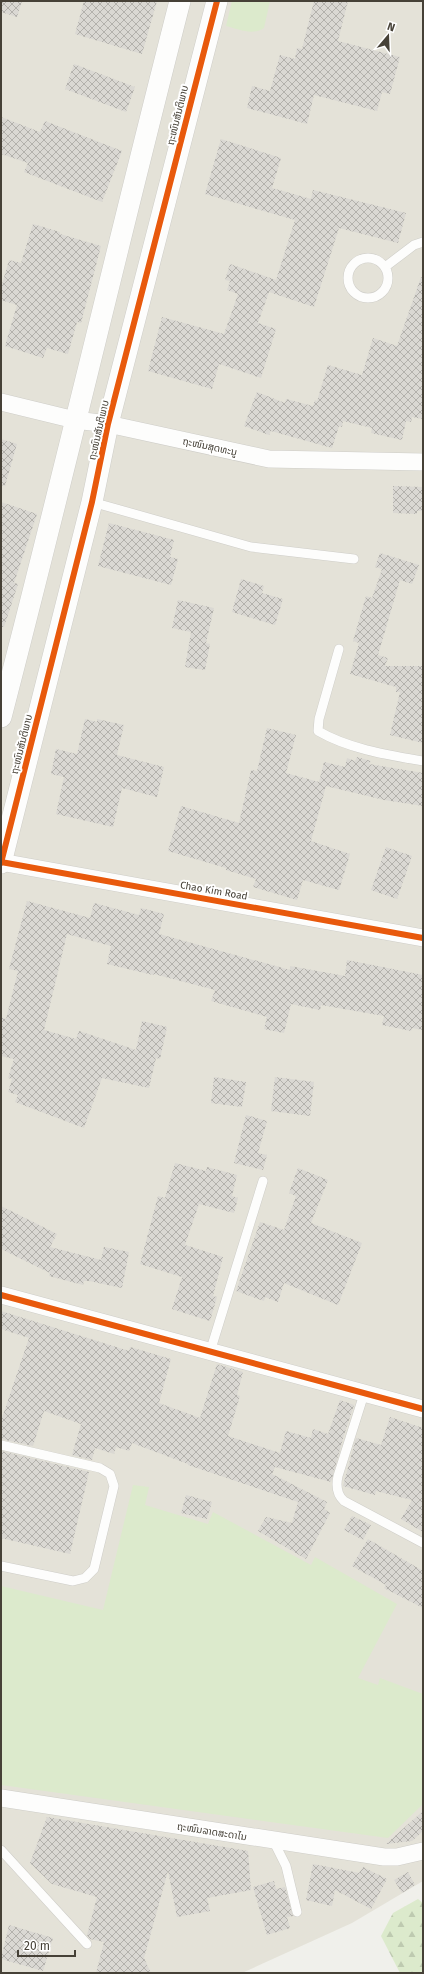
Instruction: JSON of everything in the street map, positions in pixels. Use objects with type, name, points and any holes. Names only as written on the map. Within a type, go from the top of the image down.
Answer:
[{"type":"street","points":[[1,717],[44,551],[75,420],[180,1]]},
{"type":"street","name":"ຖະໜົນສັນຕິພາບ","points":[[1,863],[92,502],[108,424],[217,1]]},
{"type":"street","name":"ຖະໜົນສຸດທະນູ","points":[[1,402],[75,420],[108,424],[269,459],[423,462]]},
{"type":"street","name":"Chao Kim Road","points":[[1,863],[423,938]]},
{"type":"street","points":[[1,1295],[423,1409]]},
{"type":"street","name":"ຖະໜົນລາດສະດາໄນ","points":[[1,1798],[384,1857],[397,1857],[423,1851]]},
{"type":"lane","points":[[385,267],[414,245],[423,242]]},
{"type":"lane","points":[[362,259],[375,259],[385,267],[388,273],[387,286],[379,295],[373,298],[360,297],[354,293],[350,287],[348,274],[356,262],[362,259]]},
{"type":"lane","points":[[92,502],[251,547],[354,559]]},
{"type":"lane","points":[[339,649],[318,720],[318,731],[332,740],[395,756],[423,761]]},
{"type":"lane","points":[[210,1352],[263,1181]]},
{"type":"lane","points":[[364,1394],[336,1483],[338,1495],[344,1501],[423,1543]]},
{"type":"lane","points":[[1,1445],[100,1468],[110,1474],[114,1486],[94,1569],[85,1578],[73,1581],[1,1566]]},
{"type":"lane","points":[[273,1840],[286,1866],[297,1912]]},
{"type":"lane","points":[[1,1850],[87,1944]]},
{"type":"shaded area","points":[[1,1],[423,1],[423,1881],[352,1923],[242,1973],[1,1973]]},
{"type":"green space","points":[[232,1],[270,1],[264,28],[250,32],[226,26]]},
{"type":"green space","points":[[133,1485],[149,1487],[145,1505],[208,1524],[213,1512],[311,1565],[315,1557],[397,1604],[358,1678],[378,1685],[380,1678],[423,1694],[423,1804],[388,1838],[1,1785],[1,1586],[103,1610]]},
{"type":"green space","points":[[418,1899],[423,1903],[423,1973],[400,1973],[381,1936],[393,1913]]},
{"type":"building","points":[[1,1],[22,1],[17,17],[1,12]]},
{"type":"building","points":[[84,1],[157,1],[142,54],[75,34]]},
{"type":"building","points":[[314,1],[348,1],[338,41],[400,57],[390,94],[382,92],[377,111],[314,95],[307,124],[247,108],[252,86],[270,91],[280,55],[295,59],[297,48],[302,49]]},
{"type":"building","points":[[74,64],[135,87],[126,112],[65,89]]},
{"type":"building","points":[[1,117],[40,132],[45,121],[122,151],[102,202],[24,172],[28,163],[1,154]]},
{"type":"building","points":[[221,139],[281,158],[272,188],[311,199],[313,190],[406,213],[398,243],[339,228],[314,307],[269,292],[258,323],[276,329],[261,378],[219,364],[212,389],[148,371],[162,317],[224,334],[238,294],[227,290],[230,281],[225,280],[230,264],[276,280],[295,220],[205,194]]},
{"type":"building","points":[[33,224],[60,232],[60,234],[101,246],[81,323],[77,322],[68,354],[47,348],[43,358],[5,346],[17,305],[1,300],[1,288],[9,260],[21,263]]},
{"type":"building","points":[[421,277],[423,278],[423,419],[412,417],[411,422],[406,421],[402,440],[371,433],[372,428],[343,421],[342,427],[339,426],[332,448],[271,431],[269,435],[244,426],[257,392],[285,403],[286,399],[313,406],[315,400],[317,401],[328,365],[362,375],[373,338],[397,346]]},
{"type":"building","points":[[1,439],[17,444],[5,486],[1,485]]},
{"type":"building","points":[[393,486],[423,487],[423,511],[417,511],[417,514],[393,513]]},
{"type":"building","points":[[1,502],[37,514],[14,583],[18,584],[4,627],[1,627]]},
{"type":"building","points":[[109,523],[174,540],[170,557],[178,559],[171,585],[98,566]]},
{"type":"building","points":[[380,553],[419,565],[412,584],[400,580],[378,655],[388,658],[385,666],[423,666],[423,743],[390,735],[400,692],[396,692],[396,687],[350,674],[359,643],[353,641],[366,596],[372,598],[382,569],[375,567]]},
{"type":"building","points":[[241,579],[264,586],[262,593],[283,599],[275,625],[232,612]]},
{"type":"building","points":[[178,600],[214,608],[206,643],[210,644],[205,670],[185,667],[191,632],[172,628]]},
{"type":"building","points":[[85,719],[97,722],[97,719],[124,725],[117,755],[164,767],[157,797],[122,788],[113,827],[56,814],[64,777],[51,774],[56,749],[77,754]]},
{"type":"building","points":[[267,728],[296,735],[286,773],[319,782],[324,762],[345,767],[347,758],[355,761],[357,757],[371,761],[369,764],[423,773],[423,806],[384,800],[326,786],[311,841],[350,854],[339,890],[303,880],[297,900],[253,887],[256,879],[226,870],[226,868],[168,851],[181,806],[239,823],[251,770],[257,771]]},
{"type":"building","points":[[386,847],[412,856],[397,899],[371,890]]},
{"type":"building","points":[[27,901],[90,918],[94,903],[139,915],[141,908],[164,914],[159,934],[290,970],[290,966],[345,976],[347,960],[423,975],[423,1030],[412,1028],[411,1031],[382,1025],[384,1016],[321,1005],[320,1010],[291,1004],[284,1033],[264,1029],[267,1017],[211,1001],[215,990],[154,974],[107,964],[111,946],[67,934],[44,1030],[76,1039],[79,1031],[136,1050],[142,1021],[167,1027],[160,1059],[156,1058],[149,1088],[102,1078],[84,1128],[15,1102],[18,1095],[8,1092],[12,1079],[8,1078],[14,1059],[1,1056],[1,1017],[6,1019],[18,971],[9,969]]},
{"type":"building","points":[[214,1077],[246,1082],[242,1107],[211,1103]]},
{"type":"building","points":[[275,1077],[314,1082],[310,1116],[271,1111]]},
{"type":"building","points":[[246,1115],[267,1121],[258,1153],[267,1155],[263,1170],[234,1163]]},
{"type":"building","points":[[175,1163],[206,1171],[207,1167],[237,1175],[232,1196],[238,1198],[234,1213],[199,1204],[185,1245],[223,1257],[213,1296],[217,1297],[210,1321],[172,1309],[182,1277],[140,1264],[158,1196],[165,1198]]},
{"type":"building","points":[[298,1168],[328,1180],[311,1223],[362,1243],[338,1305],[284,1283],[278,1302],[265,1297],[264,1301],[236,1291],[260,1222],[284,1230],[296,1196],[289,1193]]},
{"type":"building","points":[[1,1206],[57,1234],[50,1247],[101,1260],[104,1247],[129,1252],[122,1288],[89,1281],[84,1281],[83,1285],[49,1276],[50,1273],[1,1249]]},
{"type":"building","points":[[1,1311],[129,1351],[130,1347],[171,1359],[159,1403],[200,1418],[217,1364],[243,1372],[237,1395],[240,1396],[228,1436],[280,1453],[286,1431],[311,1438],[313,1429],[328,1434],[340,1400],[354,1405],[331,1482],[275,1467],[272,1474],[327,1502],[324,1509],[330,1513],[306,1559],[258,1531],[266,1517],[292,1523],[298,1502],[188,1465],[132,1443],[129,1451],[116,1447],[114,1454],[95,1448],[92,1460],[72,1455],[81,1424],[44,1411],[33,1446],[1,1439],[1,1421],[29,1338],[1,1329]]},
{"type":"building","points":[[390,1417],[423,1428],[423,1532],[401,1519],[412,1500],[376,1491],[375,1495],[343,1486],[356,1438],[381,1445]]},
{"type":"building","points":[[1,1451],[89,1472],[70,1554],[1,1538]]},
{"type":"building","points":[[186,1495],[212,1502],[207,1519],[181,1513]]},
{"type":"building","points":[[352,1516],[371,1525],[363,1540],[344,1530]]},
{"type":"building","points":[[368,1539],[423,1571],[423,1608],[384,1588],[386,1585],[352,1566]]},
{"type":"building","points":[[423,1811],[423,1831],[412,1841],[386,1844]]},
{"type":"building","points":[[47,1817],[248,1851],[251,1890],[207,1898],[210,1911],[177,1917],[168,1871],[144,1958],[151,1973],[96,1973],[104,1942],[90,1939],[87,1935],[97,1897],[52,1884],[30,1863]]},
{"type":"building","points":[[313,1864],[359,1873],[363,1867],[387,1879],[371,1909],[335,1890],[332,1906],[306,1900]]},
{"type":"building","points":[[408,1872],[415,1885],[402,1893],[394,1880]]},
{"type":"building","points":[[274,1881],[276,1889],[285,1887],[293,1916],[287,1917],[290,1928],[267,1935],[253,1887]]},
{"type":"building","points":[[9,1925],[53,1938],[43,1971],[1,1959]]},
{"type":"cycle path","points":[[1,863],[92,502],[108,424],[217,1]]},
{"type":"cycle path","points":[[1,862],[423,938]]},
{"type":"cycle path","points":[[1,1295],[423,1409]]}]
